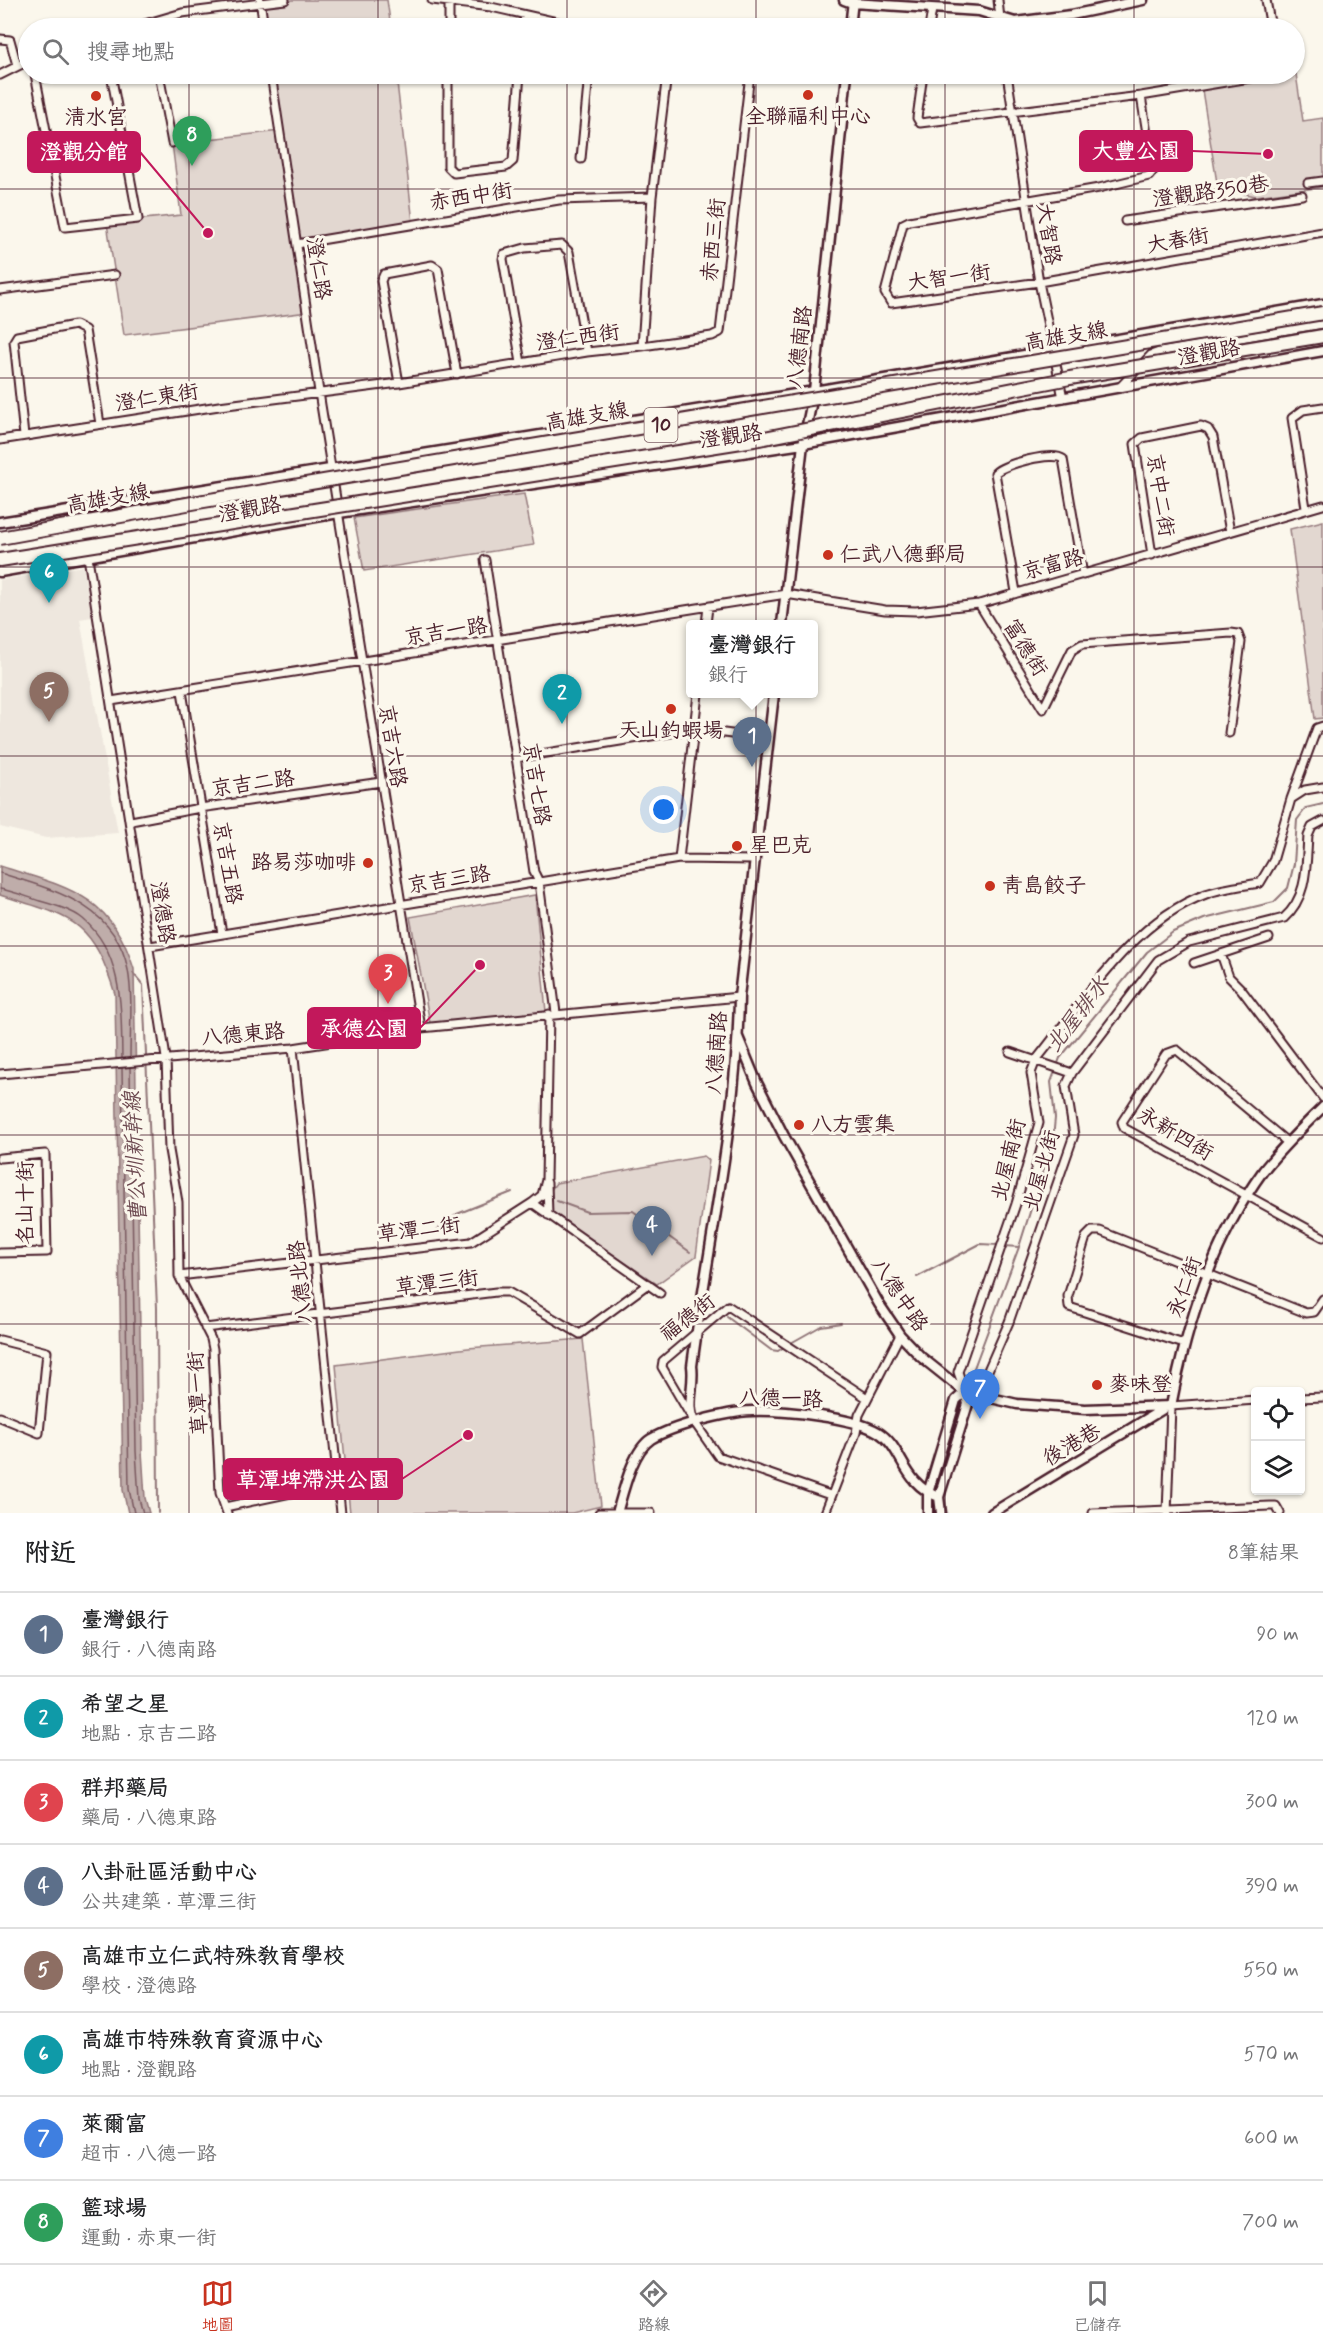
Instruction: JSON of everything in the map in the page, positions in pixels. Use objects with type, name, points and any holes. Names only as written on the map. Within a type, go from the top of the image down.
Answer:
[{"type":"highway","name":"高雄支線","points":[[0,538],[198,502],[1323,313]]},
{"type":"highway","name":"高雄支線","points":[[0,560],[754,440],[1070,378],[1323,336]]},
{"type":"street","points":[[170,18],[182,13],[260,1],[285,0]]},
{"type":"street","points":[[432,0],[449,1],[539,18]]},
{"type":"street","points":[[850,18],[850,1],[980,11],[1000,18],[998,0]]},
{"type":"street","points":[[1047,18],[1143,0]]},
{"type":"street","points":[[1266,0],[1269,18]]},
{"type":"street","points":[[260,1],[263,18]]},
{"type":"street","points":[[449,1],[449,18]]},
{"type":"street","points":[[931,18],[932,9]]},
{"type":"street","points":[[0,39],[10,40],[17,65],[0,75]]},
{"type":"street","points":[[37,84],[65,227],[138,219],[113,84]]},
{"type":"street","points":[[161,84],[172,143]]},
{"type":"street","name":"澄仁路","points":[[273,84],[331,470]]},
{"type":"street","points":[[448,84],[448,167],[454,173],[506,167],[513,161],[519,84]]},
{"type":"street","points":[[581,159],[588,84]]},
{"type":"street","name":"澄仁西街","points":[[320,393],[399,383],[587,352],[642,346],[652,197],[666,84]]},
{"type":"street","name":"赤西三街","points":[[642,346],[712,336],[720,332],[749,84]]},
{"type":"street","name":"八德南路","points":[[783,620],[803,444],[814,391],[846,84]]},
{"type":"street","points":[[922,84],[917,118],[920,123],[1141,96],[1214,84]]},
{"type":"street","name":"大智路","points":[[1008,84],[1039,282],[1063,398]]},
{"type":"street","points":[[1026,200],[1099,188],[1152,174],[1141,96]]},
{"type":"street","points":[[1308,183],[1323,181]]},
{"type":"street","name":"澄觀路350巷","points":[[1125,222],[1302,195]]},
{"type":"street","name":"赤西中街","points":[[297,244],[558,200],[652,197]]},
{"type":"street","name":"大智一街","points":[[1026,200],[903,224],[885,293],[891,303],[1039,282]]},
{"type":"street","name":"大春街","points":[[1039,282],[1323,232]]},
{"type":"street","points":[[521,363],[503,259],[504,254],[525,248],[562,245],[569,252],[587,352]]},
{"type":"street","points":[[399,383],[381,281],[384,274],[432,266],[438,269],[457,374]]},
{"type":"street","points":[[0,290],[115,275]]},
{"type":"street","name":"澄觀路","points":[[0,522],[814,391],[1323,304]]},
{"type":"street","points":[[1119,388],[1129,381],[1150,355],[1159,352],[1323,324]]},
{"type":"street","points":[[24,436],[14,341],[17,336],[75,325],[85,330],[100,424]]},
{"type":"street","name":"澄觀路","points":[[0,572],[339,513],[803,444],[1323,351]]},
{"type":"street","name":"澄仁東街","points":[[0,440],[320,393]]},
{"type":"street","points":[[1306,508],[1292,418],[1303,410],[1323,407]]},
{"type":"street","name":"京中二街","points":[[1152,555],[1135,444],[1142,438],[1201,426],[1208,429],[1213,437],[1230,532]]},
{"type":"street","points":[[1016,592],[995,473],[1005,466],[1053,455],[1063,459],[1083,575]]},
{"type":"street","name":"京吉六路","points":[[331,470],[421,1028]]},
{"type":"street","name":"京富路","points":[[786,594],[885,610],[916,611],[979,604],[1306,508],[1323,505]]},
{"type":"street","name":"澄德路","points":[[88,557],[166,1058],[169,1150],[178,1202],[179,1276]]},
{"type":"street","name":"京吉七路","points":[[484,560],[534,872],[539,882],[553,1014]]},
{"type":"street","name":"京吉一路","points":[[111,701],[786,594]]},
{"type":"street","name":"富德街","points":[[979,604],[1043,709],[1072,650],[1082,644],[1238,634],[1240,651],[1229,733]]},
{"type":"street","points":[[706,620],[708,607]]},
{"type":"street","name":"京吉五路","points":[[182,691],[222,934]]},
{"type":"street","points":[[679,859],[697,698]]},
{"type":"street","name":"八德南路","points":[[689,1413],[697,1331],[728,1140],[738,1037],[739,997],[773,698]]},
{"type":"street","points":[[1036,1060],[1137,936],[1172,910],[1207,893],[1260,883],[1273,861],[1290,799],[1317,728],[1323,726]]},
{"type":"street","points":[[516,758],[694,729],[769,739]]},
{"type":"street","name":"京吉二路","points":[[131,822],[200,808],[381,782]]},
{"type":"street","points":[[1290,799],[1305,790],[1323,787]]},
{"type":"street","points":[[1010,1052],[1068,1071],[1158,960],[1189,942],[1284,918],[1296,908],[1302,892],[1308,836],[1312,827],[1323,821]]},
{"type":"street","name":"京吉三路","points":[[150,946],[679,859],[755,860]]},
{"type":"street","points":[[1194,963],[1269,938]]},
{"type":"street","points":[[1221,954],[1229,977],[1241,989],[1323,1098]]},
{"type":"street","name":"八德東路","points":[[0,1074],[293,1048],[421,1028],[739,997]]},
{"type":"street","points":[[548,1215],[546,1180],[553,1014]]},
{"type":"street","name":"八德中路","points":[[738,1037],[757,1083],[784,1136],[879,1304],[900,1335],[921,1357],[965,1392],[1045,1408],[1170,1406],[1251,1400]]},
{"type":"street","name":"八德北路","points":[[293,1048],[341,1513]]},
{"type":"street","name":"永新四街","points":[[1287,1142],[1177,1050],[1166,1054],[1124,1118],[1124,1128],[1323,1237]]},
{"type":"street","name":"北屋南街","points":[[965,1392],[958,1372],[1010,1223],[1039,1123],[1031,1073],[1036,1060]]},
{"type":"street","name":"北屋北街","points":[[965,1392],[982,1384],[1009,1322],[1074,1135],[1066,1086],[1068,1071]]},
{"type":"street","name":"永仁街","points":[[1167,1512],[1170,1406],[1184,1344],[1208,1274],[1247,1195],[1287,1142],[1323,1107]]},
{"type":"street","name":"名山十街","points":[[0,1158],[45,1154],[47,1200],[47,1252],[0,1253]]},
{"type":"street","name":"草潭二街","points":[[179,1276],[471,1242],[542,1195],[546,1180]]},
{"type":"street","points":[[532,1203],[660,1293]]},
{"type":"street","points":[[1184,1344],[1069,1307],[1068,1296],[1086,1237],[1092,1231],[1100,1230],[1306,1313],[1314,1312],[1323,1299]]},
{"type":"street","name":"草潭一街","points":[[179,1276],[213,1349],[220,1493],[226,1510]]},
{"type":"street","name":"草潭三街","points":[[205,1328],[508,1292],[580,1334],[648,1284]]},
{"type":"street","name":"福德街","points":[[830,1495],[718,1456],[695,1423],[662,1364],[724,1306],[733,1307],[867,1398]]},
{"type":"street","points":[[825,1513],[830,1495],[856,1433],[856,1423],[900,1335]]},
{"type":"street","points":[[0,1340],[46,1352],[39,1433],[0,1418]]},
{"type":"street","points":[[928,1513],[928,1493],[956,1400],[965,1392],[968,1404],[939,1497],[941,1513]]},
{"type":"street","points":[[1305,1398],[1323,1397]]},
{"type":"street","name":"後港巷","points":[[992,1513],[1170,1406]]},
{"type":"street","name":"八德一路","points":[[617,1513],[622,1491],[640,1451],[650,1440],[717,1416],[753,1411],[856,1423],[884,1436],[911,1479],[928,1493],[939,1497]]},
{"type":"street","points":[[226,1510],[338,1483]]},
{"type":"street","points":[[1093,1513],[1167,1512],[1276,1506],[1280,1513]]},
{"type":"street","points":[[599,1513],[651,1513]]},
{"type":"shaded area","points":[[387,0],[390,18],[262,18],[260,2]]},
{"type":"shaded area","points":[[273,84],[397,84],[413,223],[297,244],[308,312],[124,335],[107,223],[181,215],[172,143],[280,131]]},
{"type":"shaded area","points":[[1237,84],[1297,84],[1303,121],[1323,118],[1323,187],[1256,196],[1218,189],[1202,90]]},
{"type":"shaded area","points":[[524,494],[534,545],[364,571],[354,518]]},
{"type":"shaded area","points":[[1323,521],[1323,718],[1315,719],[1290,529]]},
{"type":"shaded area","points":[[83,566],[92,617],[80,619],[118,833],[46,838],[0,827],[0,580]]},
{"type":"shaded area","points":[[535,895],[546,1012],[430,1023],[410,917]]},
{"type":"shaded area","points":[[704,1156],[709,1160],[696,1256],[657,1284],[550,1212],[551,1190],[556,1183]]},
{"type":"shaded area","points":[[583,1339],[601,1506],[572,1513],[350,1513],[336,1365],[468,1348]]},
{"type":"water","points":[[0,866],[46,880],[84,897],[113,924],[134,969],[142,1451],[145,1498],[149,1513],[128,1513],[123,1490],[115,994],[97,950],[76,924],[45,909],[0,895]]},
{"type":"waterway","name":"北屋排水","points":[[971,1376],[1019,1247],[1053,1139],[1055,1118],[1051,1082],[1060,1058],[1147,952],[1173,932],[1204,919],[1274,902],[1288,888],[1294,864],[1297,820],[1306,808],[1323,804]]},
{"type":"waterway","name":"曹公圳新幹線","points":[[133,973],[143,985],[157,1308],[158,1513]]},
{"type":"waterway","name":"北屋排水","points":[[437,1230],[457,1214],[512,1192]]},
{"type":"waterway","name":"北屋排水","points":[[557,1201],[587,1212],[633,1211],[690,1252]]},
{"type":"waterway","name":"北屋排水","points":[[917,1277],[980,1244],[999,1245]]},
{"type":"waterway","name":"北屋排水","points":[[1004,1246],[1019,1247]]},
{"type":"waterway","name":"北屋排水","points":[[727,1317],[771,1350],[778,1351],[784,1347]]},
{"type":"waterway","name":"北屋排水","points":[[789,1344],[821,1326],[841,1323]]},
{"type":"place","name":"全聯福利中心","points":[[808,95]]},
{"type":"place","name":"清水宮","points":[[96,96]]},
{"type":"place","name":"大豐公園","points":[[1268,154]]},
{"type":"place","name":"籃球場","points":[[192,166]]},
{"type":"place","name":"澄觀分館","points":[[208,233]]},
{"type":"place","name":"仁武八德郵局","points":[[828,555]]},
{"type":"place","name":"高雄市特殊教育資源中心","points":[[49,603]]},
{"type":"place","name":"天山釣蝦場","points":[[671,709]]},
{"type":"place","name":"高雄市立仁武特殊教育學校","points":[[49,722]]},
{"type":"place","name":"希望之星","points":[[562,724]]},
{"type":"place","name":"臺灣銀行","points":[[752,767]]},
{"type":"place","name":"星巴克","points":[[737,846]]},
{"type":"place","name":"路易莎咖啡","points":[[368,863]]},
{"type":"place","name":"青島餃子","points":[[990,886]]},
{"type":"place","name":"承德公園","points":[[480,965]]},
{"type":"place","name":"群邦藥局","points":[[388,1004]]},
{"type":"place","name":"八方雲集","points":[[799,1125]]},
{"type":"place","name":"八卦社區活動中心","points":[[652,1256]]},
{"type":"place","name":"麥味登","points":[[1097,1385]]},
{"type":"place","name":"萊爾富","points":[[980,1419]]},
{"type":"place","name":"草潭埤滯洪公園","points":[[468,1435]]}]
